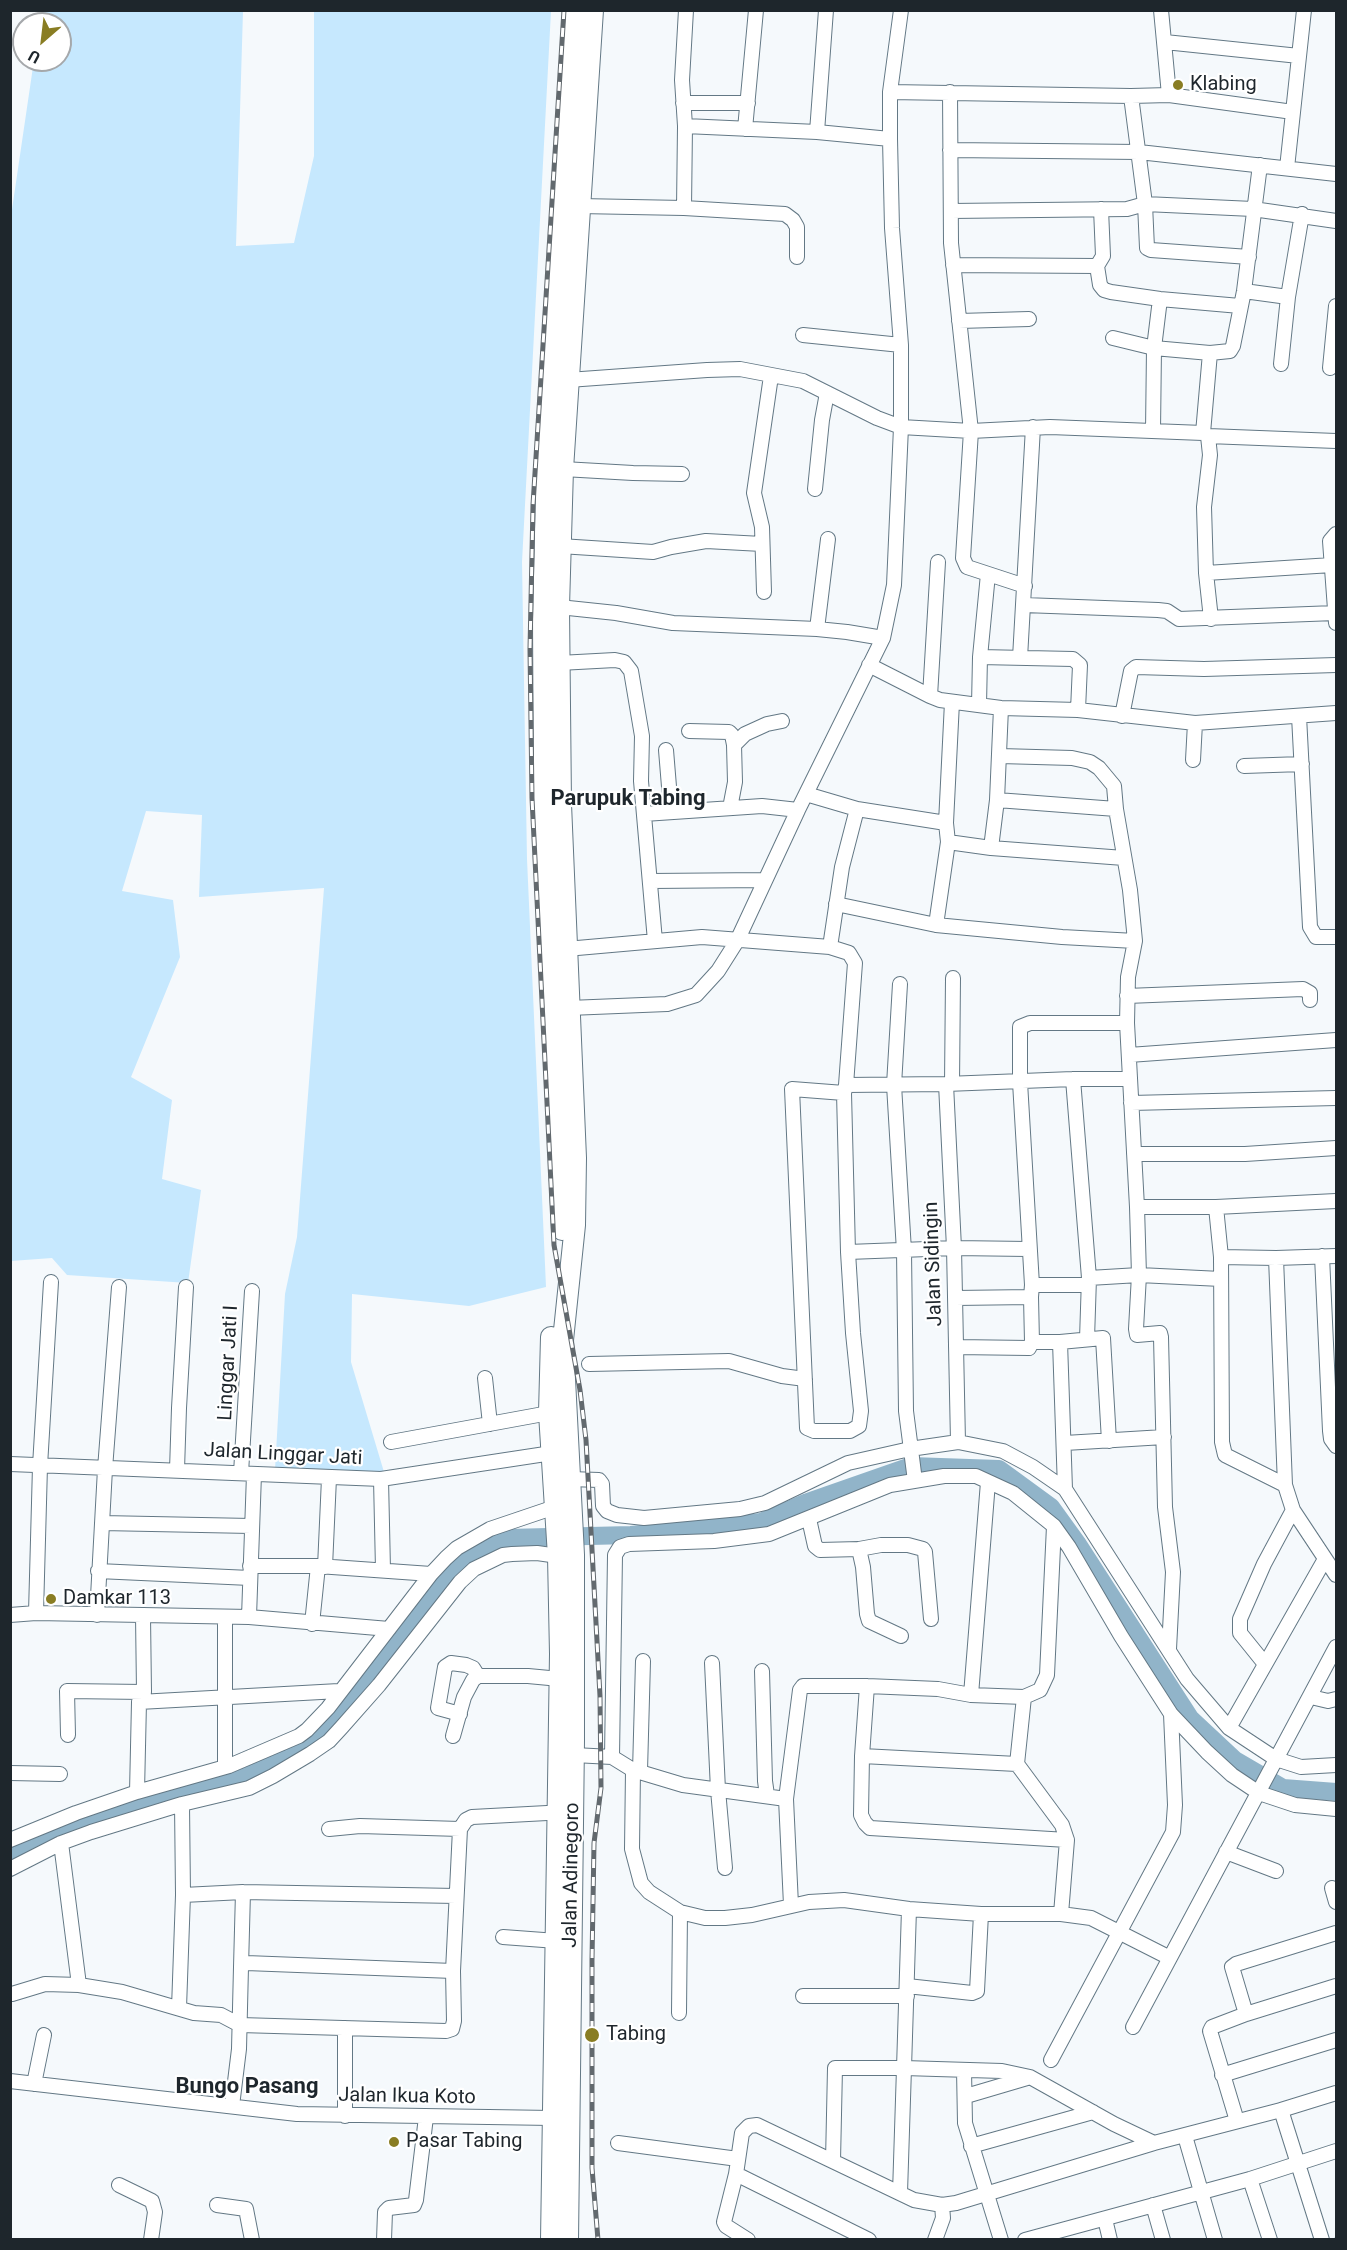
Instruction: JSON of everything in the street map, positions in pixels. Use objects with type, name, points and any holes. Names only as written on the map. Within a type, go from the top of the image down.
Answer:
[{"type":"highway","points":[[561,1510],[570,1479],[563,1340],[568,1224],[553,803],[543,619],[580,62],[576,10]]},
{"type":"highway","points":[[580,62],[592,10]]},
{"type":"highway","points":[[561,1510],[552,1453],[549,1413],[551,1340],[576,1158],[566,949],[553,803],[559,663],[563,469],[556,448],[568,380],[579,206],[578,98]]},
{"type":"highway","name":"Jalan Adinegoro","points":[[561,1510],[567,1655],[568,2240]]},
{"type":"highway","name":"Jalan Adinegoro","points":[[551,2240],[557,1941],[566,1812],[574,1755],[567,1680]]},
{"type":"street","points":[[684,208],[683,103],[686,10]]},
{"type":"street","points":[[745,129],[756,10]]},
{"type":"street","points":[[817,132],[826,10]]},
{"type":"street","points":[[569,1008],[667,1004],[696,995],[718,971],[737,941],[798,810],[883,638],[894,585],[901,427],[901,345],[892,228],[890,92],[901,10]]},
{"type":"street","points":[[1161,10],[1169,95]]},
{"type":"street","points":[[1287,168],[1304,10]]},
{"type":"street","points":[[1165,42],[1299,56]]},
{"type":"street","points":[[890,92],[1169,95],[1293,112]]},
{"type":"street","points":[[950,92],[953,265],[971,431],[963,558],[967,567],[1025,586]]},
{"type":"street","points":[[1131,96],[1145,204],[1148,248],[1249,257]]},
{"type":"street","points":[[683,103],[748,103]]},
{"type":"street","points":[[685,126],[817,132],[890,139]]},
{"type":"street","points":[[950,150],[1139,152],[1336,174]]},
{"type":"street","points":[[1113,338],[1154,348],[1210,353],[1230,351],[1244,291],[1260,165]]},
{"type":"street","points":[[951,211],[1127,209],[1145,204],[1253,209],[1302,214],[1336,221]]},
{"type":"street","points":[[579,206],[684,208],[788,215],[797,227],[797,257]]},
{"type":"street","points":[[1101,209],[1103,256],[1097,266],[1100,285],[1104,291],[1160,299],[1240,306]]},
{"type":"street","points":[[1281,364],[1288,297],[1302,214]]},
{"type":"street","points":[[953,265],[1097,266]]},
{"type":"street","points":[[1244,291],[1288,297]]},
{"type":"street","points":[[1153,431],[1154,348],[1160,299]]},
{"type":"street","points":[[1329,368],[1336,314]]},
{"type":"street","points":[[959,321],[1029,319]]},
{"type":"street","points":[[803,335],[901,345]]},
{"type":"street","points":[[1210,353],[1206,434],[1210,454],[1204,507],[1206,573],[1211,619]]},
{"type":"street","points":[[568,380],[706,369],[740,369],[803,381],[901,427],[971,431],[1033,428],[1153,431],[1336,441]]},
{"type":"street","points":[[764,592],[762,527],[754,493],[771,376]]},
{"type":"street","points":[[815,489],[822,420],[828,393]]},
{"type":"street","points":[[1020,658],[1033,428]]},
{"type":"street","points":[[563,469],[682,474]]},
{"type":"street","points":[[1024,605],[1167,611],[1179,619],[1336,618],[1330,541],[1336,534]]},
{"type":"street","points":[[817,629],[828,540]]},
{"type":"street","points":[[560,546],[653,552],[706,541],[762,544]]},
{"type":"street","points":[[930,696],[938,562]]},
{"type":"street","points":[[1206,573],[1332,565]]},
{"type":"street","points":[[979,705],[980,657],[988,574]]},
{"type":"street","points":[[559,607],[616,613],[674,623],[817,629],[883,638]]},
{"type":"street","points":[[980,657],[1073,659],[1077,661],[1080,665],[1078,710]]},
{"type":"street","points":[[559,663],[615,660],[629,667],[640,721],[644,814],[655,940]]},
{"type":"street","points":[[869,665],[930,696],[952,702],[1001,708],[1078,710],[1122,717],[1195,723],[1336,713]]},
{"type":"street","points":[[1122,717],[1131,671],[1136,667],[1204,669],[1336,665]]},
{"type":"street","points":[[936,925],[948,842],[946,823],[952,702]]},
{"type":"street","points":[[990,848],[997,800],[1001,708]]},
{"type":"street","points":[[1299,716],[1310,927],[1316,937],[1336,937]]},
{"type":"street","points":[[734,746],[744,734],[767,724],[782,722]]},
{"type":"street","points":[[1193,760],[1195,723]]},
{"type":"street","points":[[688,731],[728,732],[732,735],[735,782],[729,808]]},
{"type":"street","points":[[666,750],[671,812]]},
{"type":"street","points":[[1000,756],[1072,758],[1090,762],[1099,768],[1114,786],[1130,890],[1135,941],[1128,977],[1127,1023],[1137,1207],[1139,1275],[1137,1335],[1160,1333],[1161,1337],[1165,1507],[1173,1588],[1169,1649]]},
{"type":"street","points":[[1244,766],[1302,764]]},
{"type":"street","points":[[806,794],[857,809],[946,823]]},
{"type":"street","points":[[997,800],[1116,809]]},
{"type":"street","points":[[644,814],[762,806],[798,810]]},
{"type":"street","points":[[830,947],[842,867],[857,809]]},
{"type":"street","points":[[948,842],[990,848],[1124,858]]},
{"type":"street","points":[[651,881],[765,880]]},
{"type":"street","points":[[836,904],[936,925],[1050,936],[1135,941]]},
{"type":"street","points":[[566,949],[702,937],[830,947],[849,953],[855,963],[845,1089],[848,1252],[861,1411],[859,1426],[850,1431],[809,1430],[807,1428],[792,1089],[845,1089],[894,1085],[1073,1079],[1130,1079]]},
{"type":"street","name":"Jalan Sidingin","points":[[953,978],[949,1084],[958,1442]]},
{"type":"street","points":[[900,984],[894,1085],[904,1251],[906,1411],[915,1479]]},
{"type":"street","points":[[1127,996],[1303,989],[1310,993],[1310,1000]]},
{"type":"street","points":[[956,1347],[1024,1349],[1029,1348],[1032,1342],[1020,1082],[1019,1033],[1023,1025],[1127,1023]]},
{"type":"street","points":[[1129,1054],[1336,1040]]},
{"type":"street","points":[[1073,1079],[1088,1281],[1087,1339]]},
{"type":"street","points":[[1131,1103],[1336,1098]]},
{"type":"street","points":[[1134,1154],[1245,1154],[1336,1148]]},
{"type":"street","points":[[1137,1207],[1216,1207],[1336,1202]]},
{"type":"street","points":[[1216,1207],[1221,1257],[1222,1442],[1225,1455],[1286,1485]]},
{"type":"street","points":[[848,1252],[954,1248],[1029,1249]]},
{"type":"street","points":[[1322,1256],[1330,1431],[1336,1446]]},
{"type":"street","points":[[1221,1257],[1336,1256]]},
{"type":"street","points":[[1276,1258],[1286,1485],[1293,1510],[1336,1575]]},
{"type":"street","points":[[955,1298],[1031,1291],[1139,1275],[1221,1279]]},
{"type":"street","points":[[36,1613],[40,1466],[51,1282]]},
{"type":"street","points":[[97,1615],[98,1571],[119,1287]]},
{"type":"street","points":[[177,1470],[186,1287]]},
{"type":"street","name":"Linggar Jati I","points":[[249,1617],[251,1527],[248,1473],[252,1291]]},
{"type":"street","points":[[1032,1342],[1103,1338],[1108,1441]]},
{"type":"street","points":[[1060,1342],[1065,1489]]},
{"type":"street","points":[[589,1364],[729,1361],[782,1376],[805,1379]]},
{"type":"street","points":[[484,1378],[490,1424]]},
{"type":"street","points":[[392,1442],[549,1413]]},
{"type":"street","points":[[1065,1443],[1164,1437]]},
{"type":"street","points":[[570,1479],[599,1480],[602,1484],[603,1506],[607,1511],[617,1515],[644,1518],[740,1509],[765,1503],[848,1463],[958,1442],[1003,1451],[1033,1467],[1065,1489],[1187,1679],[1229,1728],[1274,1762],[1301,1767],[1336,1765]]},
{"type":"street","name":"Jalan Linggar Jati","points":[[10,1464],[381,1479],[552,1453]]},
{"type":"street","points":[[612,1757],[615,1555],[620,1547],[629,1544],[659,1545],[769,1534],[890,1485],[915,1479],[976,1476],[1013,1493],[1054,1526],[1075,1556],[1121,1636],[1171,1714],[1232,1775],[1295,1805],[1336,1809]]},
{"type":"street","points":[[312,1624],[322,1567],[330,1478]]},
{"type":"street","points":[[381,1479],[383,1570]]},
{"type":"street","points":[[971,1695],[987,1482]]},
{"type":"street","points":[[10,1840],[76,1812],[225,1767],[299,1736],[328,1708],[431,1574],[451,1553],[490,1529],[561,1510]]},
{"type":"street","points":[[1265,1665],[1240,1633],[1240,1619],[1264,1564],[1293,1510]]},
{"type":"street","points":[[809,1519],[815,1546],[820,1550],[859,1549],[881,1545],[908,1545],[923,1549],[931,1619]]},
{"type":"street","points":[[102,1523],[251,1527]]},
{"type":"street","points":[[791,1905],[786,1798],[800,1690],[803,1686],[867,1686],[938,1689],[971,1695],[1024,1697],[1040,1690],[1047,1674],[1054,1526]]},
{"type":"street","points":[[859,1549],[869,1621],[901,1636]]},
{"type":"street","points":[[10,1869],[91,1832],[182,1804],[249,1788],[300,1760],[329,1741],[379,1685],[460,1582],[474,1569],[503,1555],[537,1553],[563,1555]]},
{"type":"street","points":[[1229,1728],[1325,1559]]},
{"type":"street","points":[[98,1571],[250,1572],[322,1567],[431,1574]]},
{"type":"street","points":[[10,1615],[36,1613],[249,1617],[389,1629]]},
{"type":"street","points":[[137,1792],[143,1616]]},
{"type":"street","points":[[225,1617],[225,1767]]},
{"type":"street","points":[[1133,2027],[1168,1957],[1311,1697],[1336,1647]]},
{"type":"street","points":[[643,1661],[632,1850],[642,1883],[655,1896],[680,1912],[705,1918],[725,1918],[752,1915],[821,1900],[843,1900],[909,1909],[981,1914],[1061,1914],[1091,1918],[1121,1931],[1168,1957]]},
{"type":"street","points":[[459,1714],[438,1708],[445,1667],[451,1663],[466,1665],[473,1668],[478,1676]]},
{"type":"street","points":[[712,1663],[718,1790],[725,1868]]},
{"type":"street","points":[[762,1671],[767,1795]]},
{"type":"street","points":[[453,1736],[464,1697],[473,1680],[478,1676],[528,1676],[567,1680]]},
{"type":"street","points":[[867,1686],[861,1815],[870,1828],[1067,1840]]},
{"type":"street","points":[[68,1735],[67,1691],[141,1697],[224,1697],[339,1691]]},
{"type":"street","points":[[1024,1697],[1017,1764],[1062,1825],[1067,1840],[1061,1914]]},
{"type":"street","points":[[1311,1697],[1328,1701],[1336,1699]]},
{"type":"street","points":[[1051,2060],[1173,1832],[1175,1805],[1171,1714]]},
{"type":"street","points":[[574,1755],[612,1757],[636,1770],[675,1783],[786,1798]]},
{"type":"street","points":[[862,1756],[1017,1764]]},
{"type":"street","points":[[10,1773],[60,1774]]},
{"type":"street","points":[[179,2008],[183,1895],[182,1804]]},
{"type":"street","points":[[12,1994],[45,1984],[79,1985],[122,1992],[194,2013],[221,2015],[240,2025],[446,2031],[452,2028],[454,2021],[453,1971],[460,1829],[466,1820],[472,1817],[566,1812]]},
{"type":"street","points":[[329,1829],[360,1826],[460,1829]]},
{"type":"street","points":[[62,1844],[79,1985]]},
{"type":"street","points":[[1226,1852],[1276,1871]]},
{"type":"street","points":[[1332,1888],[1336,1902]]},
{"type":"street","points":[[183,1895],[243,1892],[456,1896]]},
{"type":"street","points":[[232,2106],[240,2025],[243,1892]]},
{"type":"street","points":[[900,2193],[909,1909]]},
{"type":"street","points":[[679,2013],[680,1912]]},
{"type":"street","points":[[803,1996],[907,1991],[977,1991],[981,1914]]},
{"type":"street","points":[[1246,2014],[1232,1967],[1336,1933]]},
{"type":"street","points":[[503,1937],[557,1941]]},
{"type":"street","points":[[241,1967],[246,1963],[453,1971]]},
{"type":"street","points":[[1237,2121],[1210,2031],[1212,2027],[1336,1986]]},
{"type":"street","points":[[345,2028],[345,2115]]},
{"type":"street","points":[[34,2084],[44,2036]]},
{"type":"street","points":[[1222,2075],[1336,2040]]},
{"type":"street","points":[[833,2161],[835,2067],[1002,2071],[1030,2077],[1154,2143]]},
{"type":"street","points":[[964,2070],[965,2123],[1001,2240]]},
{"type":"street","points":[[966,2096],[1030,2077]]},
{"type":"street","name":"Jalan Ikua Koto","points":[[10,2081],[297,2114],[552,2118]]},
{"type":"street","points":[[748,2240],[726,2226],[724,2222],[736,2174],[742,2133],[749,2126],[757,2125],[914,2200],[942,2205],[956,2204],[1154,2143],[1281,2110],[1336,2093]]},
{"type":"street","points":[[1281,2110],[1322,2240]]},
{"type":"street","points":[[971,2146],[1094,2112]]},
{"type":"street","points":[[384,2240],[385,2212],[389,2208],[414,2205],[416,2200],[426,2117]]},
{"type":"street","points":[[1185,2136],[1215,2240]]},
{"type":"street","points":[[618,2143],[738,2159]]},
{"type":"street","points":[[1025,2240],[1250,2179],[1336,2151]]},
{"type":"street","points":[[736,2174],[869,2240]]},
{"type":"street","points":[[1250,2179],[1270,2240]]},
{"type":"street","points":[[119,2185],[152,2201],[155,2212],[152,2240]]},
{"type":"street","points":[[218,2205],[246,2210],[252,2240]]},
{"type":"street","points":[[935,2240],[943,2218],[942,2205]]},
{"type":"street","points":[[1153,2205],[1163,2240]]},
{"type":"street","points":[[1105,2219],[1110,2240]]},
{"type":"shaded area","points":[[243,11],[236,246],[294,243],[314,156],[314,11],[551,11],[522,562],[527,859],[546,1287],[469,1306],[352,1294],[351,1362],[384,1472],[275,1470],[285,1294],[297,1237],[324,888],[199,897],[202,815],[146,811],[122,891],[173,900],[180,957],[131,1077],[172,1100],[162,1179],[201,1190],[188,1283],[67,1275],[52,1258],[11,1261],[10,223],[32,72],[72,72],[72,12],[41,12]]},
{"type":"waterway","points":[[10,1856],[96,1818],[239,1777],[297,1754],[348,1707],[455,1567],[470,1554],[507,1538],[631,1535],[761,1522],[805,1503],[911,1466],[999,1469],[1051,1507],[1077,1543],[1190,1718],[1235,1760],[1283,1788],[1336,1792]]},
{"type":"railway","points":[[564,10],[533,505],[530,649],[532,798],[554,1245],[580,1390],[586,1440],[600,1696],[601,1788],[594,1843],[592,1960],[592,2168],[598,2240]]},
{"type":"place","name":"Klabing","points":[[1178,85]]},
{"type":"place","name":"Damkar 113","points":[[51,1599]]},
{"type":"place","name":"Tabing","points":[[592,2035]]},
{"type":"place","name":"Pasar Tabing","points":[[394,2142]]},
{"type":"district","name":"Parupuk Tabing","points":[[628,799]]},
{"type":"district","name":"Bungo Pasang","points":[[247,2087]]}]
